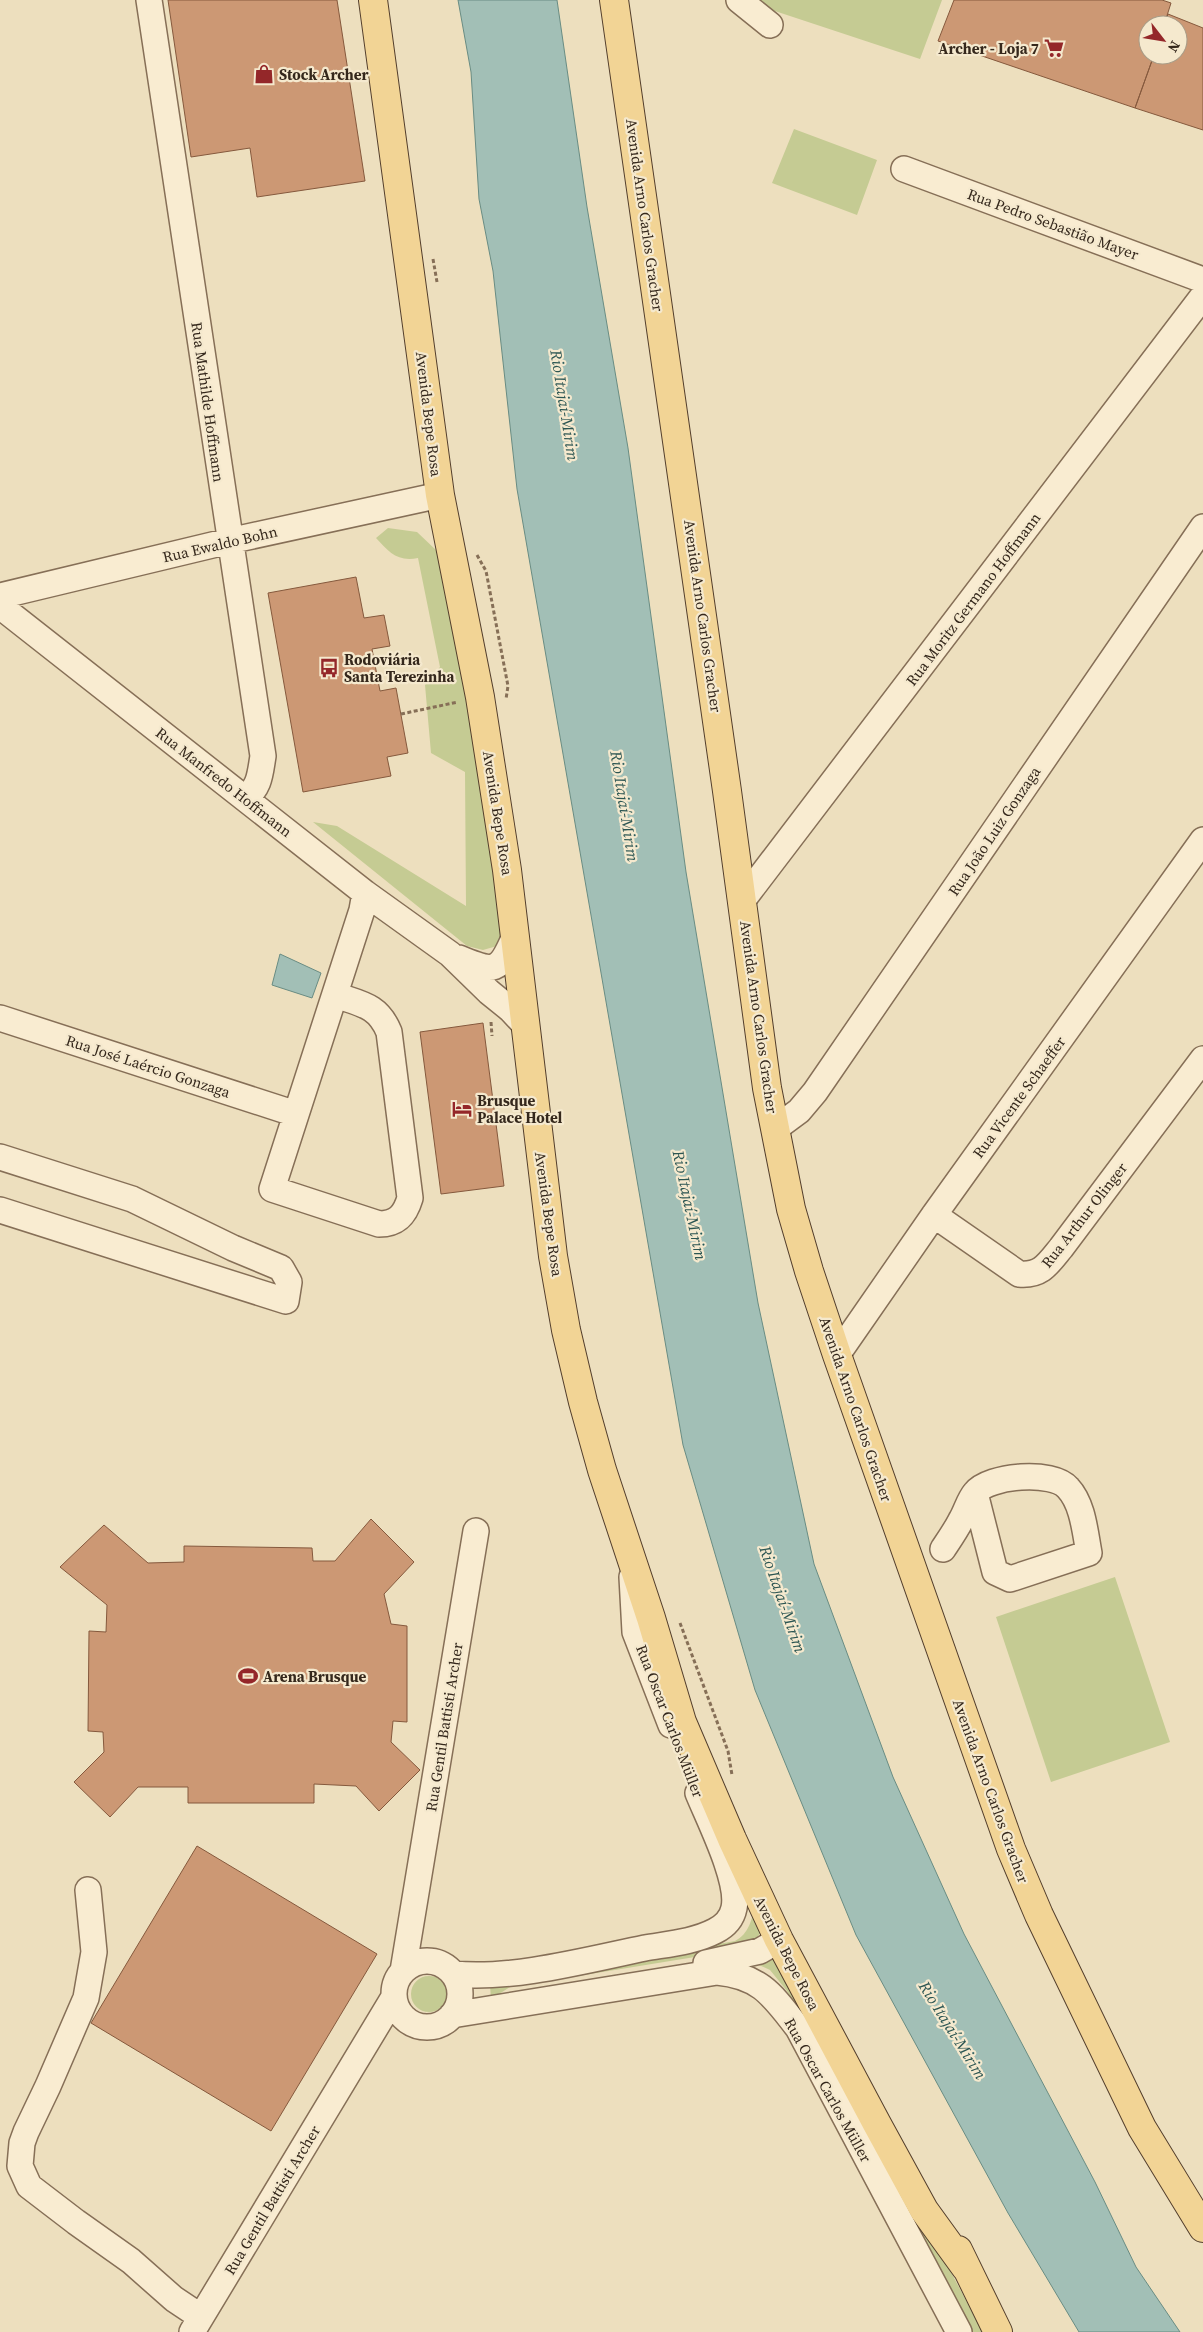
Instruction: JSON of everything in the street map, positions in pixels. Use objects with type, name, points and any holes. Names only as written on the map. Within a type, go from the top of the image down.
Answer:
[{"type":"main road","name":"Avenida Bepe Rosa","points":[[374,0],[440,495],[480,697],[508,870],[553,1256],[566,1330],[599,1461],[631,1562],[663,1616],[755,1845],[823,1986],[936,2202],[998,2332]]},
{"type":"main road","name":"Avenida Arno Carlos Gracher","points":[[614,0],[767,1088],[791,1209],[837,1355],[1010,1849],[1038,1915],[1142,2128],[1203,2228]]},
{"type":"main road","name":"Avenida Bepe Rosa","points":[[663,1616],[682,1722],[779,1940],[924,2210],[966,2268]]},
{"type":"main road","points":[[755,1845],[754,1860],[784,1923],[784,1930],[779,1940]]},
{"type":"street","name":"Rua Mathilde Hoffmann","points":[[149,0],[229,541],[263,756],[259,782],[253,792],[245,798]]},
{"type":"street","points":[[739,0],[770,25]]},
{"type":"street","name":"Rua Pedro Sebastião Mayer","points":[[904,169],[1203,280]]},
{"type":"street","name":"Rua Moritz Germano Hoffmann","points":[[742,901],[1203,296]]},
{"type":"street","name":"Rua Ewaldo Bohn","points":[[0,596],[229,541],[440,495]]},
{"type":"street","name":"Rua João Luiz Gonzaga","points":[[776,1128],[799,1111],[815,1092],[1203,527]]},
{"type":"street","name":"Rua Manfredo Hoffmann","points":[[0,606],[365,893],[450,954],[526,1026]]},
{"type":"street","name":"Rua Vicente Schaeffer","points":[[837,1355],[934,1214],[1203,840]]},
{"type":"street","points":[[335,994],[373,1009],[383,1018],[389,1032],[410,1198],[407,1209],[399,1220],[389,1224],[379,1224],[272,1189],[362,910],[365,893]]},
{"type":"street","name":"Rua Manfredo Hoffmann","points":[[450,954],[490,969],[501,962],[515,936]]},
{"type":"street","name":"Rua José Laércio Gonzaga","points":[[0,1018],[296,1114]]},
{"type":"street","name":"Rua Arthur Olinger","points":[[934,1214],[1019,1274],[1030,1275],[1041,1270],[1061,1248],[1203,1059]]},
{"type":"street","points":[[0,1157],[132,1199],[233,1248],[281,1268],[289,1282],[286,1301],[0,1210]]},
{"type":"street","points":[[943,1549],[960,1523],[975,1493],[988,1482],[1025,1477],[1053,1479],[1068,1487],[1080,1511],[1089,1553],[1010,1579],[995,1572],[975,1493]]},
{"type":"street","name":"Rua Gentil Battisti Archer","points":[[403,1971],[476,1531]]},
{"type":"street","points":[[910,1565],[943,1549],[986,1539]]},
{"type":"street","name":"Rua Oscar Carlos Müller","points":[[454,1974],[493,1976],[595,1959],[702,1937],[716,1931],[730,1919],[734,1908],[734,1896],[727,1864],[635,1632],[631,1562]]},
{"type":"street","points":[[88,1890],[94,1952],[86,1998],[26,2132],[22,2143],[20,2166],[30,2186],[131,2262],[174,2299],[197,2325]]},
{"type":"street","points":[[411,1923],[426,1961]]},
{"type":"street","name":"Rua Oscar Carlos Müller","points":[[498,2008],[515,1995],[717,1961],[760,1951],[779,1940]]},
{"type":"street","points":[[426,1961],[442,1964],[454,1974],[459,1986],[458,2006],[444,2022],[434,2026],[423,2027],[412,2024],[397,2008],[394,1997],[398,1979],[403,1971],[410,1966],[426,1961]]},
{"type":"street","name":"Rua Oscar Carlos Müller","points":[[452,2015],[717,1972],[734,1972],[754,1981],[773,1995],[798,2028],[959,2332]]},
{"type":"street","name":"Rua Gentil Battisti Archer","points":[[197,2325],[394,1997]]},
{"type":"street","name":"Rua Gentil Battisti Archer","points":[[352,2068],[382,2040],[412,2024]]},
{"type":"path","points":[[431,255],[435,264],[438,283]]},
{"type":"path","points":[[473,546],[486,571],[508,686],[506,704]]},
{"type":"path","points":[[401,714],[461,702]]},
{"type":"path","points":[[663,1616],[728,1751],[733,1779]]},
{"type":"green space","points":[[752,0],[942,0],[920,59],[751,3]]},
{"type":"green space","points":[[794,129],[877,160],[857,215],[772,183]]},
{"type":"green space","points":[[388,528],[417,532],[437,551],[477,740],[502,933],[497,946],[483,950],[467,946],[313,822],[337,826],[466,906],[465,772],[431,753],[425,685],[440,667],[418,558],[404,559],[394,555],[385,548],[376,538]]},
{"type":"green space","points":[[1115,1577],[1170,1742],[1051,1782],[996,1617]]},
{"type":"green space","points":[[755,1905],[761,1932],[756,1939],[738,1950],[510,1987],[491,1999],[490,1985],[735,1941],[747,1930]]},
{"type":"green space","points":[[780,1953],[983,2332],[970,2332],[787,1991],[770,1970],[748,1960]]},
{"type":"green space","points":[[429,1976],[442,1981],[447,1994],[442,2007],[429,2012],[416,2007],[411,1994],[416,1981]]},
{"type":"water","name":"Rio Itajaí-Mirim","points":[[458,0],[557,0],[587,207],[628,448],[686,872],[758,1303],[814,1564],[893,1777],[964,1934],[1095,2182],[1136,2267],[1180,2332],[1079,2332],[1008,2213],[856,1935],[755,1690],[683,1445],[517,489],[493,271],[479,199],[471,72]]},
{"type":"water","points":[[280,954],[321,973],[312,998],[272,985]]},
{"type":"building","name":"Stock Archer","points":[[168,0],[337,0],[365,181],[257,197],[250,148],[191,157]]},
{"type":"building","name":"Archer - Loja 7","points":[[954,0],[1162,0],[1171,3],[1167,15],[1138,15],[1138,65],[1150,65],[1135,108],[938,41]]},
{"type":"building","points":[[1188,22],[1203,28],[1203,130],[1135,108],[1150,65],[1188,65]]},
{"type":"building","name":"Rodoviária Santa Terezinha","points":[[356,577],[364,618],[384,615],[390,646],[372,649],[380,691],[396,688],[408,753],[387,757],[391,776],[303,792],[268,593]]},
{"type":"building","name":"Brusque Palace Hotel","points":[[483,1023],[504,1186],[441,1194],[420,1032]]},
{"type":"building","name":"Arena Brusque","points":[[371,1519],[414,1562],[384,1594],[391,1624],[407,1626],[407,1722],[393,1721],[391,1742],[420,1770],[379,1811],[356,1786],[314,1784],[314,1803],[188,1803],[188,1787],[138,1787],[110,1817],[74,1782],[104,1752],[103,1732],[88,1731],[89,1631],[106,1632],[107,1605],[60,1567],[104,1525],[148,1563],[184,1562],[184,1546],[312,1548],[313,1561],[335,1561]]},
{"type":"building","points":[[197,1846],[377,1954],[271,2131],[91,2023]]},
{"type":"place","name":"Archer - Loja 7","points":[[1054,48]]},
{"type":"place","name":"Stock Archer","points":[[264,74]]},
{"type":"place","name":"Rodoviária Santa Terezinha","points":[[329,668]]},
{"type":"place","name":"Brusque Palace Hotel","points":[[462,1109]]},
{"type":"place","name":"Arena Brusque","points":[[248,1676]]}]
